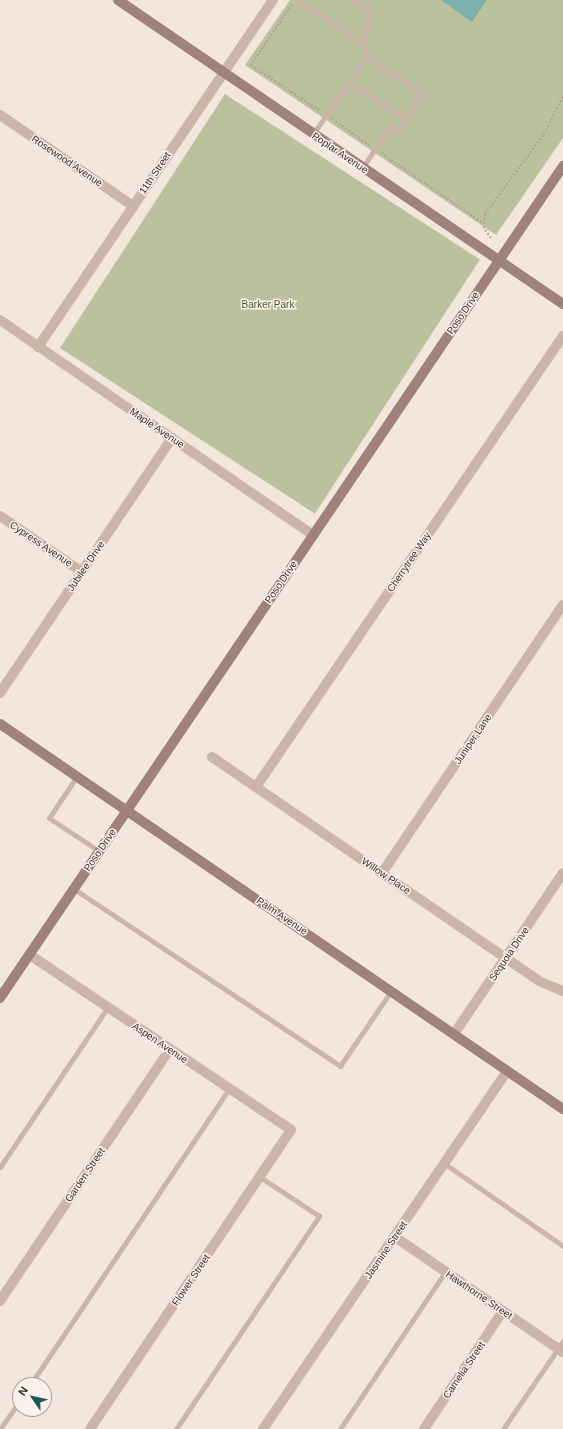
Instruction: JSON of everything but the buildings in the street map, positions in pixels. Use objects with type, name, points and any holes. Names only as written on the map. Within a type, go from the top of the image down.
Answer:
[{"type":"main road","name":"Poplar Avenue","points":[[118,0],[563,304]]},
{"type":"main road","name":"Poso Drive","points":[[0,998],[563,166]]},
{"type":"main road","name":"Palm Avenue","points":[[0,724],[563,1109]]},
{"type":"street","name":"11th Street","points":[[38,347],[273,0]]},
{"type":"street","name":"Rosewood Avenue","points":[[0,115],[133,206]]},
{"type":"street","name":"Maple Avenue","points":[[0,320],[313,535]]},
{"type":"street","name":"Cherrytree Way","points":[[256,787],[563,336]]},
{"type":"street","name":"Jubilee Drive","points":[[0,693],[172,438]]},
{"type":"street","name":"Cypress Avenue","points":[[0,516],[82,572]]},
{"type":"street","name":"Juniper Lane","points":[[382,873],[563,605]]},
{"type":"street","name":"Willow Place","points":[[212,757],[539,981],[563,991]]},
{"type":"street","name":"Sequoia Drive","points":[[454,1034],[563,873]]},
{"type":"street","name":"Aspen Avenue","points":[[30,955],[291,1130]]},
{"type":"street","name":"Garden Street","points":[[0,1301],[170,1049]]},
{"type":"street","name":"Jasmine Street","points":[[263,1429],[507,1071]]},
{"type":"street","name":"Flower Street","points":[[90,1429],[291,1130]]},
{"type":"street","name":"Hawthorne Street","points":[[395,1237],[503,1311],[561,1347]]},
{"type":"street","name":"Camelia Street","points":[[424,1429],[503,1311]]},
{"type":"lane","points":[[296,0],[305,2],[363,44]]},
{"type":"lane","points":[[351,0],[370,13],[363,44],[367,56],[423,94],[398,131],[391,126],[362,168]]},
{"type":"lane","points":[[313,134],[367,56]]},
{"type":"lane","points":[[349,82],[406,120]]},
{"type":"lane","points":[[77,776],[49,818],[99,851]]},
{"type":"lane","points":[[74,889],[340,1066],[391,991]]},
{"type":"lane","points":[[0,1167],[108,1007]]},
{"type":"lane","points":[[35,1377],[229,1089]]},
{"type":"lane","points":[[445,1164],[563,1246]]},
{"type":"lane","points":[[176,1429],[319,1216],[260,1177]]},
{"type":"lane","points":[[340,1429],[445,1272]]},
{"type":"lane","points":[[504,1429],[561,1347]]},
{"type":"lane","points":[[0,1429],[12,1412]]},
{"type":"path","points":[[251,65],[296,0]]},
{"type":"path","points":[[491,238],[484,228],[485,214],[544,134],[563,96]]},
{"type":"green space","points":[[290,0],[563,0],[563,138],[496,235],[245,65]]},
{"type":"green space","name":"Barker Park","points":[[225,94],[480,260],[315,514],[60,348]]},
{"type":"water","points":[[441,0],[487,0],[472,22]]}]
